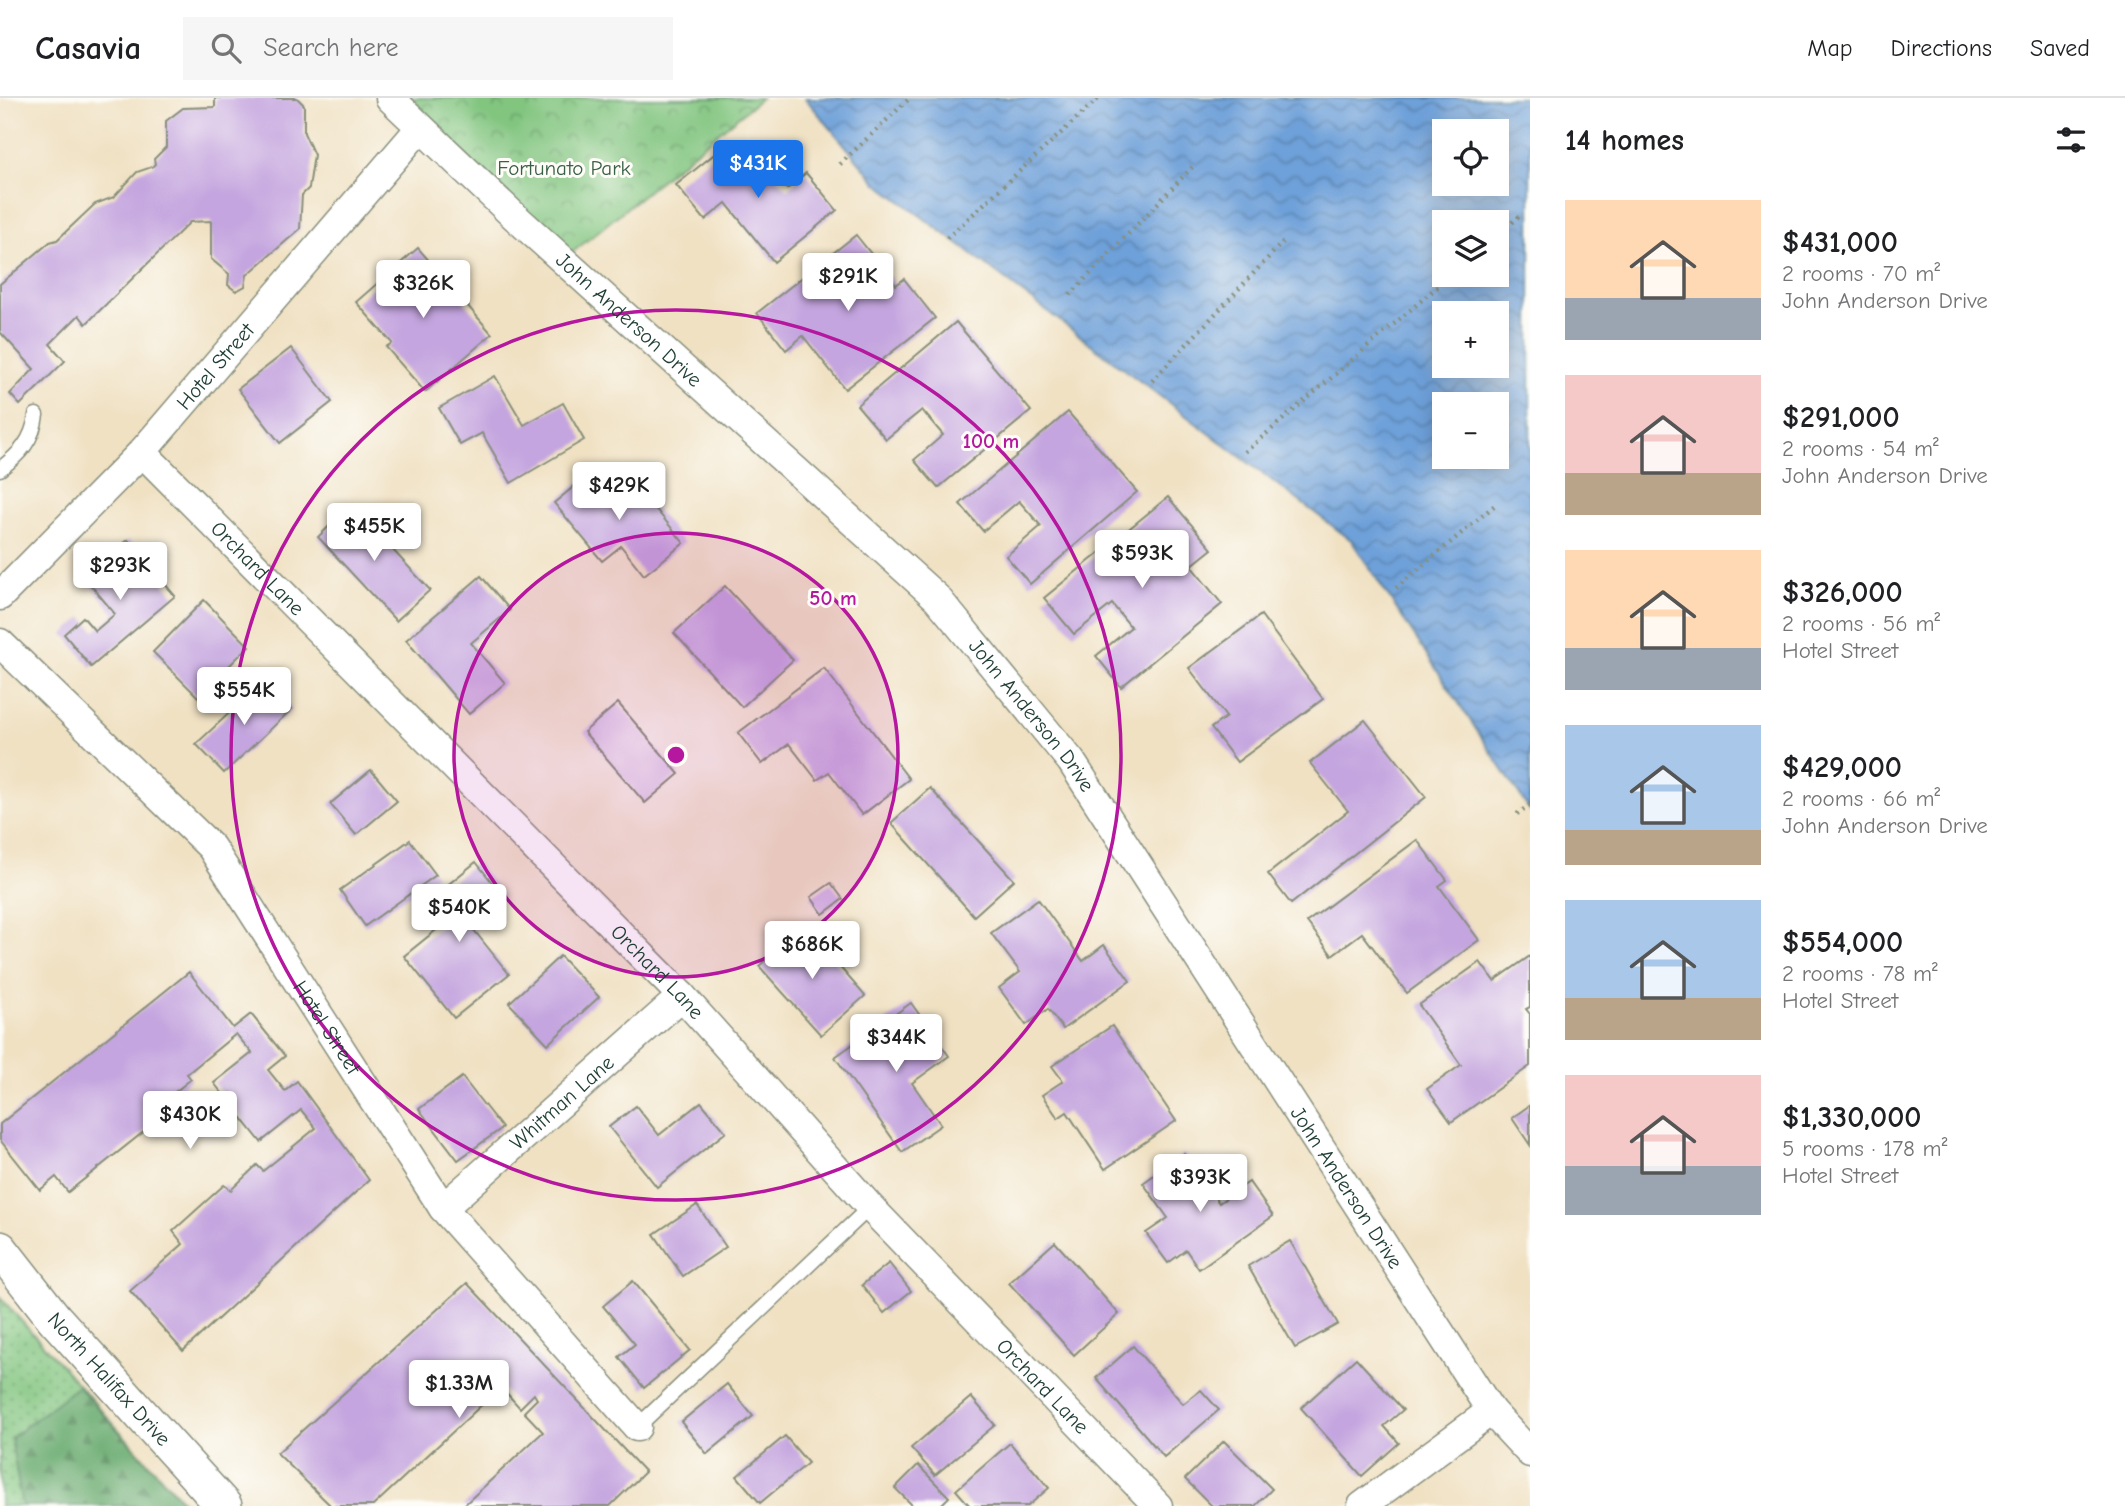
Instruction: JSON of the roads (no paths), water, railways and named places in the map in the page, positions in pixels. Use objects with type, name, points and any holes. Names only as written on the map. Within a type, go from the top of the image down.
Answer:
[{"type":"street","name":"John Anderson Drive","points":[[390,98],[937,598],[1071,761],[1490,1411],[1530,1453]]},
{"type":"street","name":"Hotel Street","points":[[0,596],[142,452],[420,128]]},
{"type":"street","name":"Orchard Lane","points":[[142,452],[682,996],[870,1207],[1158,1506]]},
{"type":"street","name":"Hotel Street","points":[[0,643],[211,847],[443,1209],[637,1427]]},
{"type":"street","name":"Whitman Lane","points":[[443,1209],[682,996]]},
{"type":"street","name":"North Halifax Drive","points":[[0,1249],[54,1318],[224,1506]]},
{"type":"street","points":[[1362,1506],[1490,1411]]},
{"type":"lane","points":[[0,470],[26,447],[34,430],[36,415]]},
{"type":"lane","points":[[637,1427],[870,1207]]},
{"type":"water","points":[[805,98],[1530,98],[1530,811],[1351,540],[877,183]]},
{"type":"park label","name":"Fortunato Park","points":[[564,168]]}]
